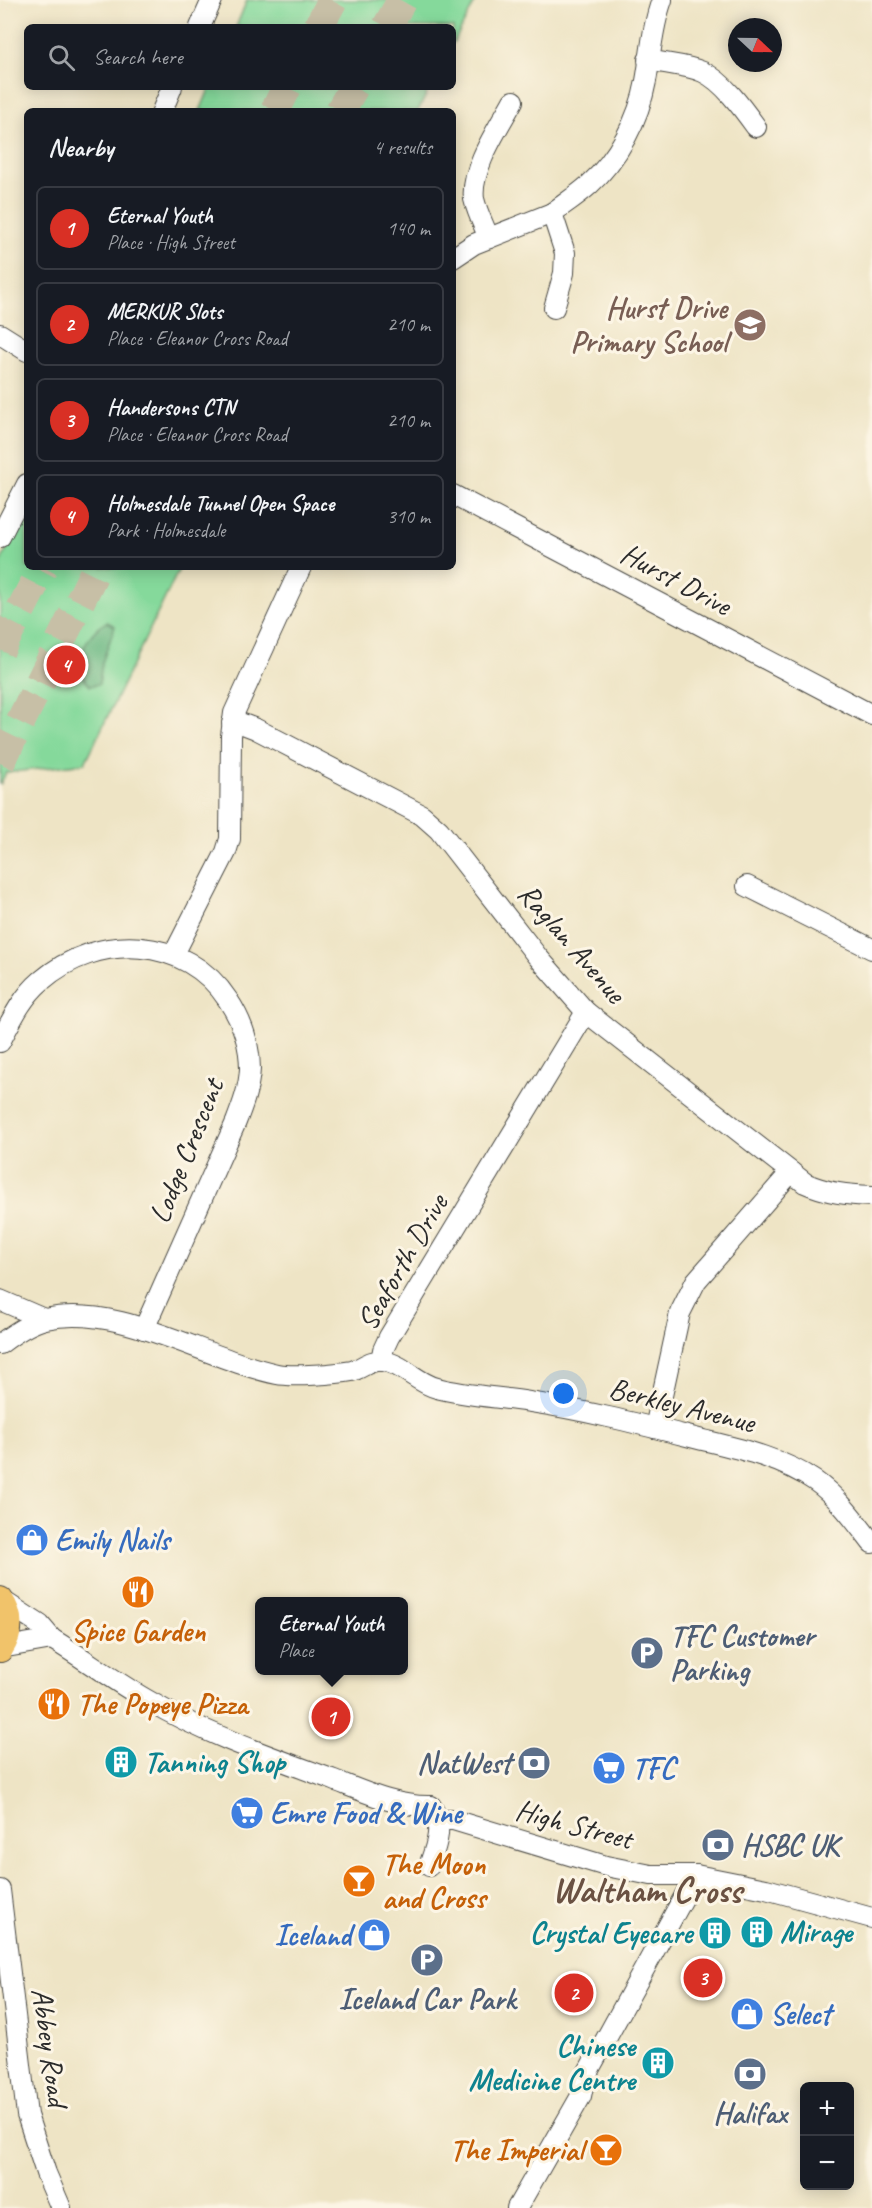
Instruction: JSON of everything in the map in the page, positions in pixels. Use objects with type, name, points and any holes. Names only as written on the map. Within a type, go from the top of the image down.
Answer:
[{"type":"main road","points":[[0,1599],[7,1610],[10,1625],[1,1649]]},
{"type":"street","points":[[201,24],[212,0]]},
{"type":"street","points":[[456,256],[489,238],[552,213],[589,185],[613,158],[624,141],[642,97],[654,26],[662,0]]},
{"type":"street","points":[[648,60],[696,70],[711,76],[740,106],[756,127]]},
{"type":"street","points":[[163,108],[171,90]]},
{"type":"street","points":[[489,238],[475,201],[473,188],[478,168],[513,101]]},
{"type":"street","points":[[552,213],[566,253],[564,273],[554,309]]},
{"type":"street","points":[[0,334],[24,349]]},
{"type":"street","points":[[0,537],[24,490]]},
{"type":"street","name":"Hurst Drive","points":[[456,497],[872,715]]},
{"type":"street","points":[[174,954],[226,852],[230,839],[232,723],[238,701],[300,570]]},
{"type":"street","name":"Raglan Avenue","points":[[232,723],[256,729],[422,815],[439,830],[537,956],[586,1012],[805,1183],[822,1191],[872,1196]]},
{"type":"street","points":[[747,885],[872,949]]},
{"type":"street","name":"Lodge Crescent","points":[[0,1042],[28,994],[39,983],[65,963],[119,947],[143,947],[174,954],[198,967],[213,980],[234,1009],[247,1038],[250,1070],[248,1089],[236,1122],[144,1329]]},
{"type":"street","name":"Seaforth Drive","points":[[144,1329],[278,1374],[351,1371],[374,1361],[381,1361],[389,1337],[586,1012]]},
{"type":"street","points":[[655,1428],[680,1313],[689,1292],[791,1172]]},
{"type":"street","points":[[0,1300],[44,1319]]},
{"type":"street","points":[[0,1344],[44,1319],[82,1317],[110,1320],[144,1329]]},
{"type":"street","name":"Berkley Avenue","points":[[381,1361],[394,1365],[421,1382],[438,1389],[532,1402],[655,1428],[753,1453],[800,1472],[817,1483],[842,1506],[872,1543]]},
{"type":"street","name":"High Street","points":[[0,1599],[40,1625],[52,1640],[148,1701],[214,1733],[284,1762],[395,1802],[431,1806],[438,1820],[453,1820],[606,1866],[651,1875],[696,1875],[766,1889],[872,1918]]},
{"type":"street","points":[[1,1649],[52,1640]]},
{"type":"street","points":[[429,1866],[438,1838],[438,1820]]},
{"type":"street","points":[[517,2208],[581,2096],[585,2077],[696,1875]]},
{"type":"street","name":"Abbey Road","points":[[0,1890],[27,2115],[46,2173],[61,2208]]},
{"type":"green space","points":[[247,0],[476,0],[456,38],[456,24],[237,24]]},
{"type":"green space","points":[[209,90],[428,90],[420,108],[201,108]]},
{"type":"green space","points":[[24,515],[24,570],[179,570],[85,763],[6,773],[0,785],[0,563]]},
{"type":"green space","points":[[107,622],[115,626],[102,663],[99,684],[90,686],[81,670],[83,651],[92,634]]},
{"type":"tunnel","points":[[320,24],[333,0]]},
{"type":"tunnel","points":[[389,24],[402,0]]},
{"type":"tunnel","points":[[276,108],[286,90]]},
{"type":"tunnel","points":[[342,108],[352,90]]},
{"type":"tunnel","points":[[0,650],[41,570]]},
{"type":"tunnel","points":[[0,763],[96,570]]},
{"type":"place","name":"Hurst Drive Primary School","points":[[750,325]]},
{"type":"place","name":"Holmesdale Tunnel Open Space","points":[[66,665]]},
{"type":"place","name":"Emily Nails","points":[[32,1540]]},
{"type":"place","name":"Spice Garden","points":[[138,1592]]},
{"type":"place","name":"TFC Customer Parking","points":[[647,1653]]},
{"type":"place","name":"The Popeye Pizza","points":[[54,1704]]},
{"type":"place","name":"Eternal Youth","points":[[331,1717]]},
{"type":"place","name":"Tanning Shop","points":[[121,1762]]},
{"type":"place","name":"NatWest","points":[[534,1763]]},
{"type":"place","name":"TFC","points":[[609,1768]]},
{"type":"place","name":"Emre Food & Wine","points":[[247,1813]]},
{"type":"place","name":"HSBC UK","points":[[718,1845]]},
{"type":"place","name":"The Moon and Cross","points":[[359,1881]]},
{"type":"place","name":"Mirage","points":[[757,1932]]},
{"type":"place","name":"Crystal Eyecare","points":[[715,1933]]},
{"type":"place","name":"Iceland","points":[[374,1935]]},
{"type":"place","name":"Iceland Car Park","points":[[427,1960]]},
{"type":"place","name":"Handersons CTN","points":[[703,1978]]},
{"type":"place","name":"MERKUR Slots","points":[[574,1993]]},
{"type":"place","name":"Select","points":[[747,2014]]},
{"type":"place","name":"Chinese Medicine Centre","points":[[658,2063]]},
{"type":"place","name":"Halifax","points":[[750,2074]]},
{"type":"place","name":"The Imperial","points":[[606,2150]]},
{"type":"district","name":"Waltham Cross","points":[[647,1889]]}]
